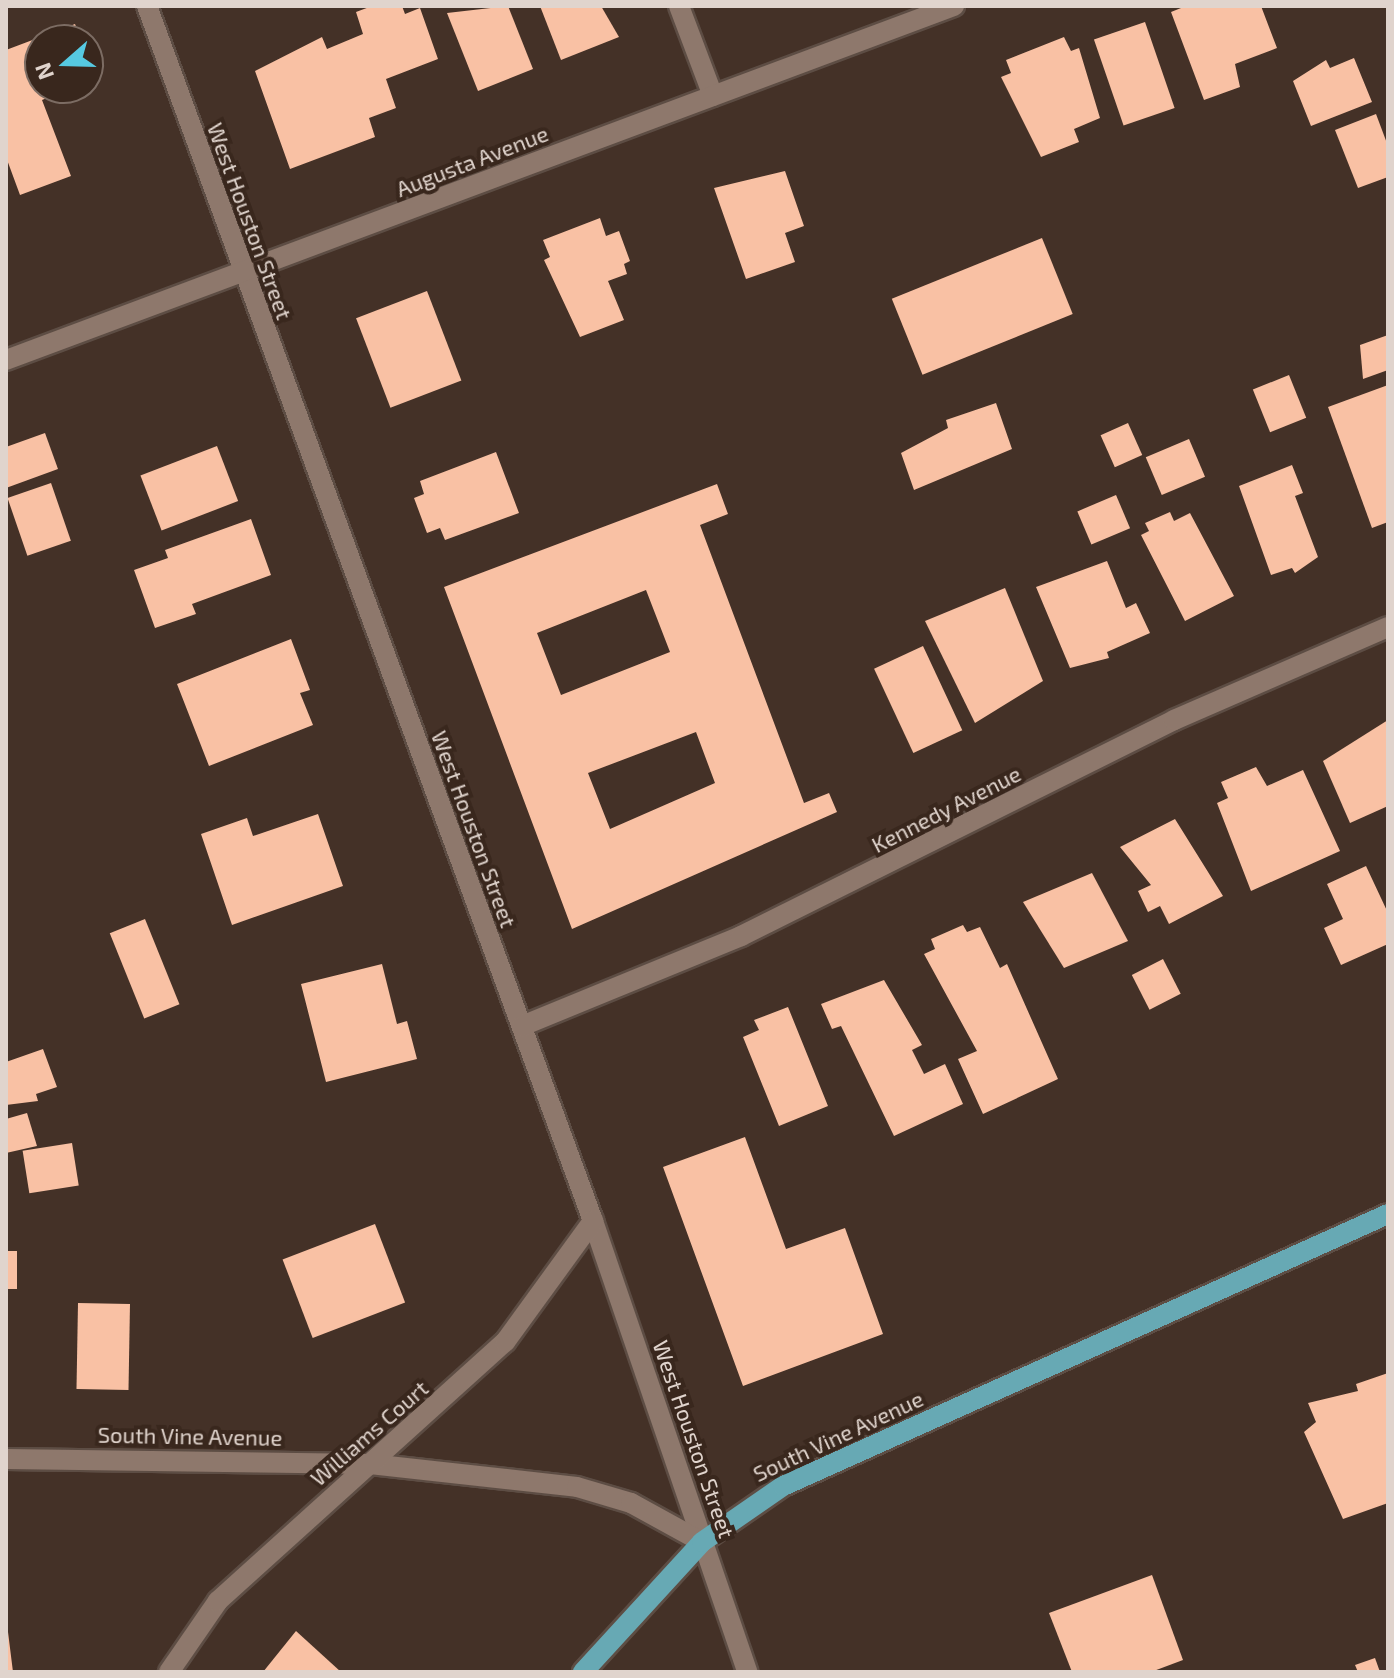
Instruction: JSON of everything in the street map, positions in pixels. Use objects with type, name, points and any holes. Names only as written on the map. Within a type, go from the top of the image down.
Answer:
[{"type":"main road","name":"South Vine Avenue","points":[[702,1542],[783,1486],[1388,1214]]},
{"type":"main road","points":[[583,1672],[702,1542]]},
{"type":"street","name":"West Houston Street","points":[[147,6],[242,274],[593,1221],[747,1672]]},
{"type":"street","points":[[679,6],[713,96]]},
{"type":"street","name":"Augusta Avenue","points":[[6,360],[954,6]]},
{"type":"street","name":"Kennedy Avenue","points":[[522,1026],[741,936],[1174,720],[1388,627]]},
{"type":"street","name":"Williams Court","points":[[169,1672],[218,1601],[505,1342],[593,1221]]},
{"type":"street","name":"South Vine Avenue","points":[[6,1459],[370,1464],[610,1494],[702,1542]]},
{"type":"building","points":[[372,6],[402,6],[405,14],[420,8],[438,59],[386,79],[396,108],[369,118],[375,137],[290,169],[255,71],[322,37],[327,49],[363,34],[356,12]]},
{"type":"building","points":[[508,6],[533,69],[478,91],[447,13]]},
{"type":"building","points":[[540,6],[601,6],[619,37],[561,60]]},
{"type":"building","points":[[1186,6],[1261,6],[1277,48],[1235,64],[1240,87],[1204,100],[1171,12]]},
{"type":"building","points":[[1145,22],[1175,108],[1124,126],[1094,40]]},
{"type":"building","points":[[1064,37],[1071,51],[1079,48],[1100,118],[1074,129],[1079,142],[1041,157],[1001,77],[1011,73],[1006,60]]},
{"type":"building","points":[[24,43],[24,104],[44,104],[71,176],[20,195],[6,157],[6,50]]},
{"type":"building","points":[[1354,58],[1372,102],[1311,126],[1293,81],[1326,60],[1330,68]]},
{"type":"building","points":[[1376,114],[1388,146],[1388,177],[1358,188],[1335,130]]},
{"type":"building","points":[[785,171],[804,226],[785,233],[795,262],[746,279],[714,188]]},
{"type":"building","points":[[600,218],[606,236],[619,231],[630,261],[624,264],[627,274],[608,281],[624,320],[580,337],[544,260],[550,257],[543,240]]},
{"type":"building","points":[[1042,238],[1073,314],[923,375],[892,299]]},
{"type":"building","points":[[427,291],[461,381],[390,408],[356,318]]},
{"type":"building","points":[[1388,335],[1388,370],[1363,379],[1360,345]]},
{"type":"building","points":[[1289,375],[1306,418],[1270,432],[1253,390]]},
{"type":"building","points":[[1388,385],[1388,522],[1372,528],[1328,407]]},
{"type":"building","points":[[996,403],[1012,449],[914,490],[901,453],[948,428],[946,420]]},
{"type":"building","points":[[1128,423],[1142,455],[1115,467],[1101,435]]},
{"type":"building","points":[[45,433],[58,469],[6,488],[6,447]]},
{"type":"building","points":[[1189,439],[1205,477],[1162,495],[1146,457]]},
{"type":"building","points":[[217,446],[238,501],[162,530],[140,475]]},
{"type":"building","points":[[496,452],[519,513],[445,540],[440,528],[427,533],[414,498],[424,494],[420,481]]},
{"type":"building","points":[[1292,465],[1303,493],[1295,496],[1318,557],[1295,573],[1292,568],[1271,575],[1239,486]]},
{"type":"building","points":[[51,483],[71,541],[27,556],[8,498]]},
{"type":"building","points":[[717,484],[728,514],[700,525],[804,803],[829,793],[837,812],[572,929],[444,587]],"holes":[[[646,590],[670,652],[561,695],[537,633]],[[696,732],[715,783],[610,829],[588,773]]]},
{"type":"building","points":[[1116,495],[1130,528],[1091,545],[1077,511]]},
{"type":"building","points":[[1170,512],[1174,521],[1190,513],[1234,596],[1185,621],[1141,535],[1149,531],[1145,523]]},
{"type":"building","points":[[251,519],[271,575],[192,604],[196,614],[155,628],[134,570],[168,558],[165,550]]},
{"type":"building","points":[[1107,561],[1126,608],[1136,603],[1150,633],[1107,652],[1109,658],[1070,668],[1036,587]]},
{"type":"building","points":[[1005,588],[1043,681],[975,723],[925,621]]},
{"type":"building","points":[[291,639],[310,690],[300,693],[313,725],[209,766],[177,684]]},
{"type":"building","points":[[923,646],[962,730],[913,753],[874,669]]},
{"type":"building","points":[[1388,720],[1388,806],[1350,823],[1323,761]]},
{"type":"building","points":[[1256,767],[1267,786],[1303,770],[1340,851],[1251,891],[1217,803],[1228,798],[1221,782]]},
{"type":"building","points":[[318,814],[343,886],[232,925],[201,834],[247,818],[253,836]]},
{"type":"building","points":[[1175,819],[1223,896],[1169,924],[1160,906],[1148,912],[1138,891],[1151,885],[1120,847]]},
{"type":"building","points":[[1366,866],[1388,913],[1388,944],[1341,965],[1324,928],[1343,919],[1327,884]]},
{"type":"building","points":[[1092,873],[1128,941],[1064,968],[1023,902]]},
{"type":"building","points":[[145,919],[179,1004],[144,1019],[110,933]]},
{"type":"building","points":[[963,925],[967,932],[980,927],[1000,968],[1007,964],[1058,1079],[983,1114],[958,1059],[977,1051],[924,954],[935,949],[931,939]]},
{"type":"building","points":[[1163,959],[1181,994],[1150,1010],[1132,975]]},
{"type":"building","points":[[382,964],[397,1024],[407,1021],[417,1059],[326,1082],[301,984]]},
{"type":"building","points":[[884,980],[922,1045],[912,1050],[924,1074],[945,1064],[963,1104],[894,1136],[841,1026],[832,1029],[821,1004]]},
{"type":"building","points":[[788,1007],[828,1106],[779,1126],[743,1037],[759,1030],[754,1020]]},
{"type":"building","points":[[43,1049],[57,1087],[36,1094],[38,1101],[6,1105],[6,1062]]},
{"type":"building","points":[[27,1113],[37,1146],[6,1153],[6,1119]]},
{"type":"building","points":[[745,1137],[786,1249],[845,1228],[883,1334],[743,1386],[663,1167]]},
{"type":"building","points":[[72,1143],[79,1185],[29,1193],[23,1151]]},
{"type":"building","points":[[375,1224],[405,1302],[313,1338],[283,1259]]},
{"type":"building","points":[[6,1251],[17,1251],[17,1289],[6,1289]]},
{"type":"building","points":[[78,1303],[130,1304],[128,1390],[76,1389]]},
{"type":"building","points":[[1388,1373],[1388,1503],[1343,1519],[1304,1432],[1316,1422],[1308,1403],[1358,1391],[1356,1384]]},
{"type":"building","points":[[1152,1575],[1183,1660],[1151,1672],[1072,1672],[1049,1613]]},
{"type":"building","points":[[296,1631],[341,1672],[263,1672]]},
{"type":"building","points":[[8,1632],[13,1672],[6,1672]]},
{"type":"building","points":[[1375,1658],[1380,1672],[1358,1672],[1355,1665]]}]
